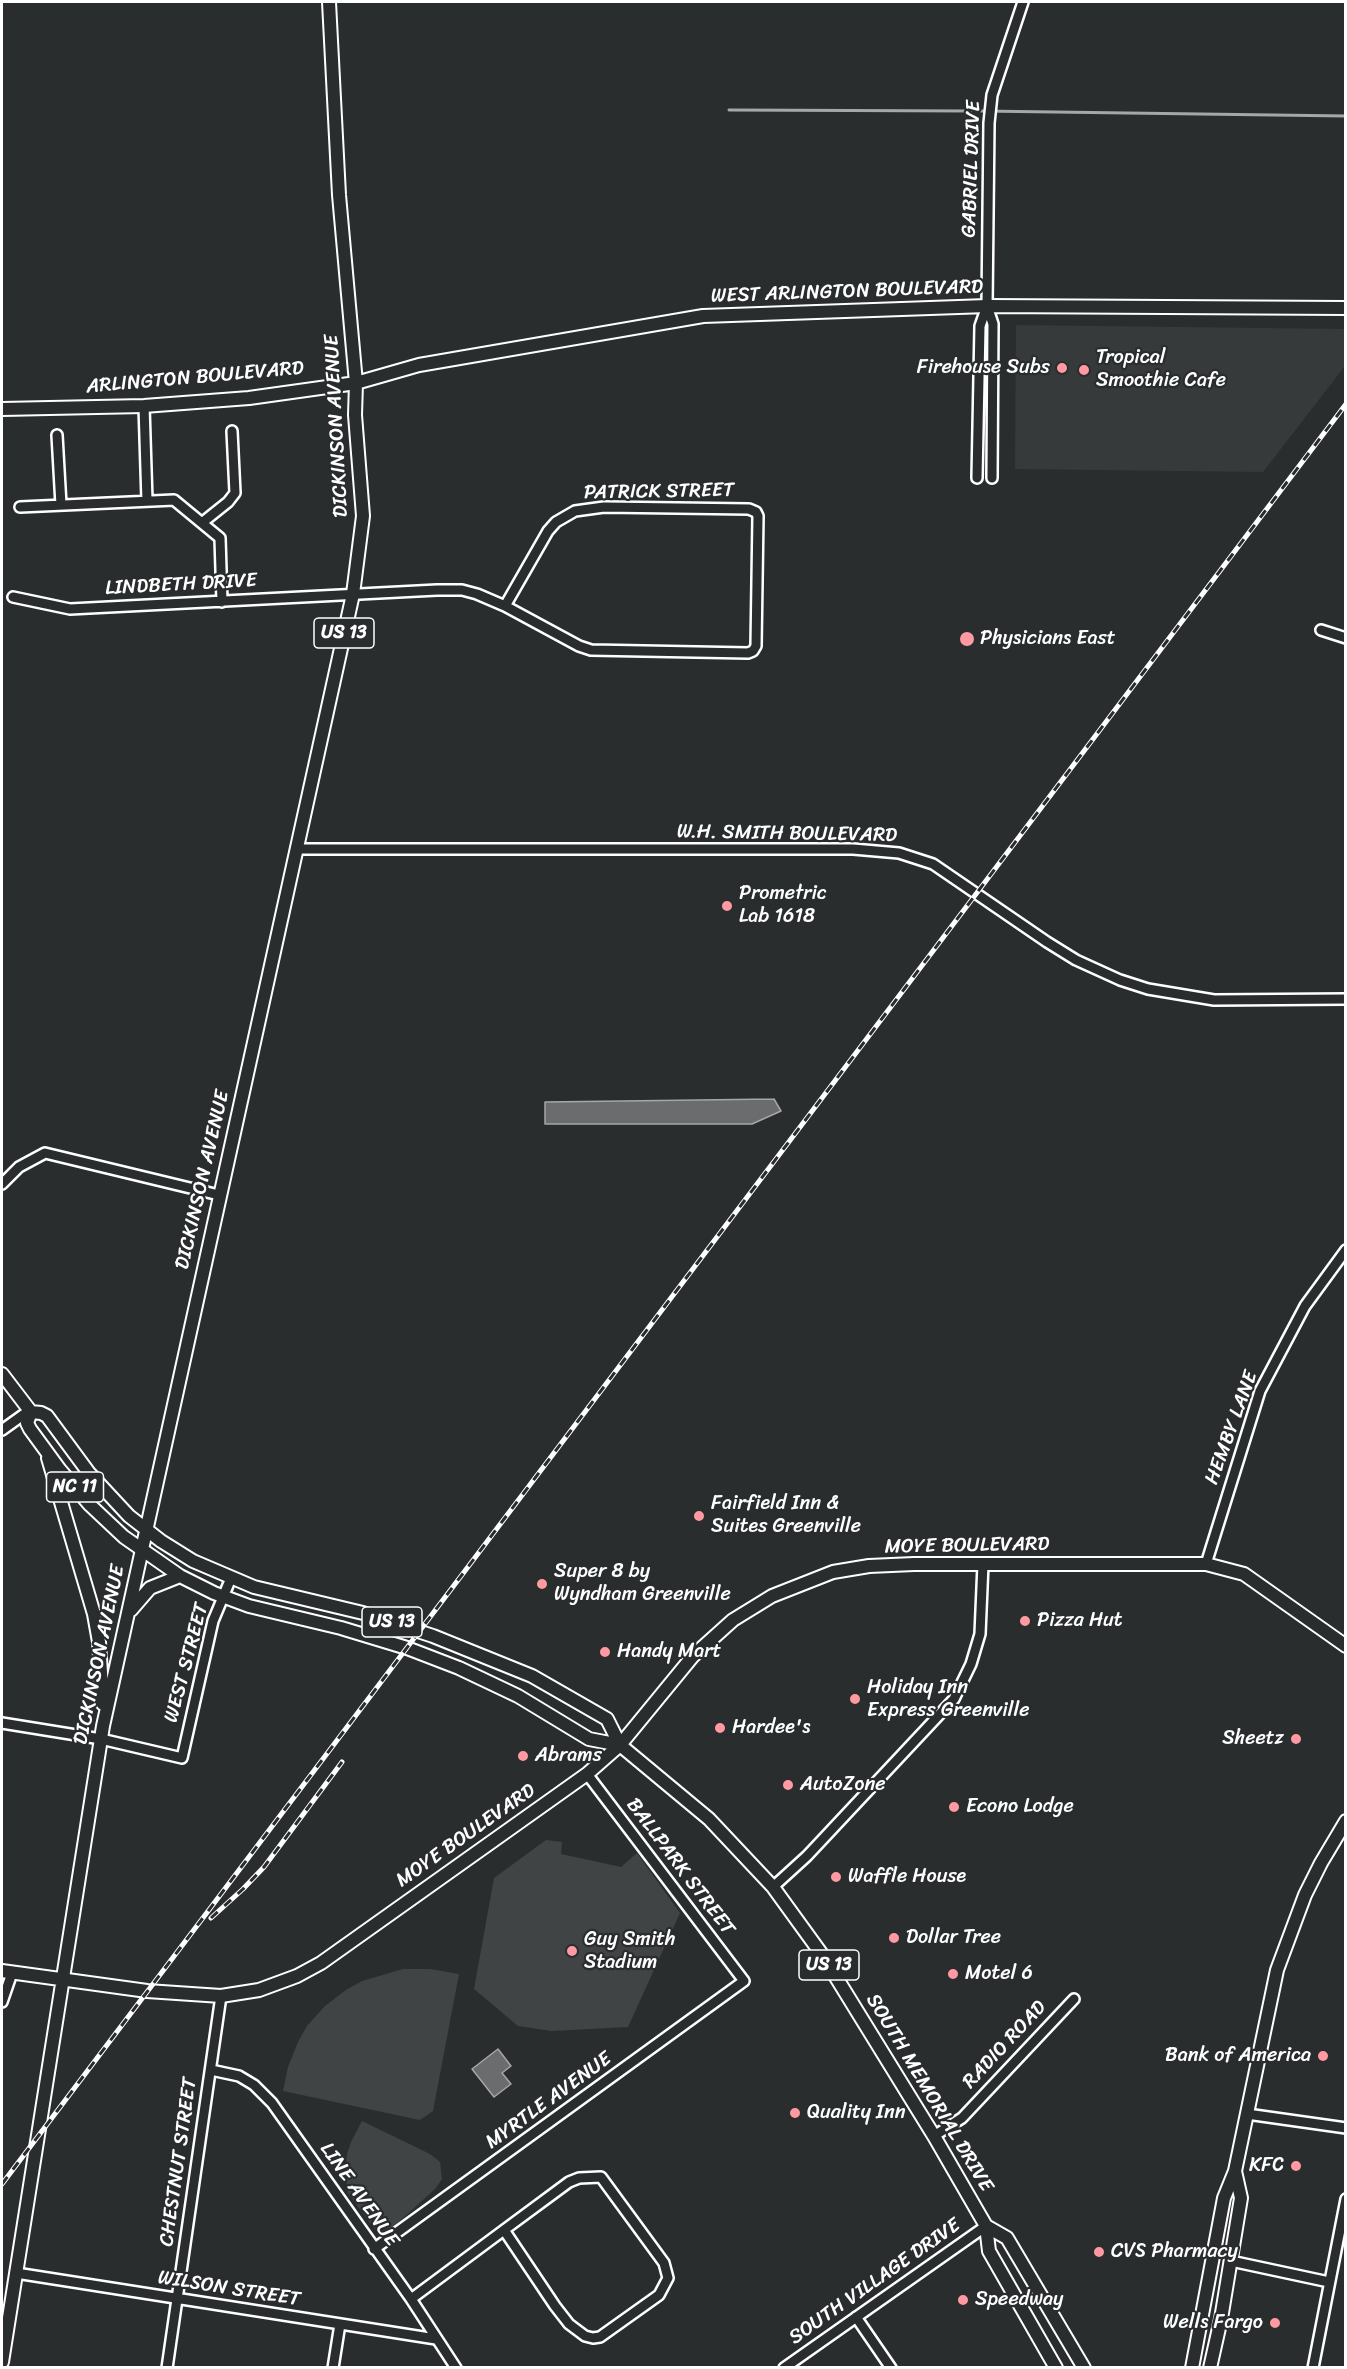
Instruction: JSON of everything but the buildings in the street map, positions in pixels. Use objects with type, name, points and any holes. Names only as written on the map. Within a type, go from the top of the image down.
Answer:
[{"type":"main road","name":"DICKINSON AVENUE","points":[[2,2362],[102,1733],[353,594],[363,516],[355,415],[356,383],[339,195],[329,2]]},
{"type":"main road","name":"WEST ARLINGTON BOULEVARD","points":[[356,383],[419,365],[704,316],[987,306],[1346,308]]},
{"type":"main road","name":"ARLINGTON BOULEVARD","points":[[2,409],[144,406],[249,398],[356,383]]},
{"type":"main road","name":"SOUTH MEMORIAL DRIVE","points":[[2,1374],[31,1411],[47,1416],[100,1486],[146,1530],[185,1556],[231,1578],[270,1592],[390,1621],[506,1664],[558,1689],[607,1719],[620,1745],[709,1819],[773,1887],[832,1970],[934,2136],[986,2226],[990,2251],[1056,2367]]},
{"type":"main road","name":"SOUTH MEMORIAL DRIVE","points":[[31,1411],[27,1423],[60,1470],[106,1522],[141,1551],[180,1576],[224,1597],[272,1613],[341,1628],[407,1648],[459,1668],[518,1696],[589,1739],[620,1745]]},
{"type":"main road","points":[[46,1451],[94,1614],[103,1677],[102,1733]]},
{"type":"main road","name":"MOYE BOULEVARD","points":[[7,1972],[147,1991],[221,1996],[259,1990],[297,1976],[321,1963],[587,1774],[620,1745],[706,1643],[733,1620],[771,1596],[833,1572],[869,1566],[914,1564],[1206,1564],[1244,1574],[1346,1646]]},
{"type":"main road","points":[[128,1614],[150,1588],[180,1576]]},
{"type":"main road","points":[[1192,2367],[1224,2198],[1235,2171],[1264,2027],[1281,1959],[1305,1895],[1346,1821]]},
{"type":"main road","points":[[1210,2367],[1221,2319],[1241,2198],[1235,2171]]},
{"type":"main road","name":"SOUTH MEMORIAL DRIVE","points":[[986,2226],[1007,2238],[1084,2367]]},
{"type":"street","name":"GABRIEL DRIVE","points":[[987,306],[989,123],[992,95],[1023,2]]},
{"type":"street","points":[[978,478],[980,326],[987,306]]},
{"type":"street","points":[[987,306],[993,324],[992,478]]},
{"type":"street","points":[[144,406],[147,501]]},
{"type":"street","points":[[203,522],[228,502],[235,493],[232,431]]},
{"type":"street","points":[[57,435],[61,505]]},
{"type":"street","points":[[20,507],[174,500],[220,538],[222,602]]},
{"type":"street","name":"PATRICK STREET","points":[[505,606],[548,531],[556,522],[575,511],[604,507],[749,509],[756,512],[758,516],[756,645],[753,651]]},
{"type":"street","name":"LINDBETH DRIVE","points":[[13,597],[70,609],[462,590],[505,606],[579,646],[591,650],[748,653],[753,651]]},
{"type":"street","points":[[1321,630],[1346,638]]},
{"type":"street","name":"W.H. SMITH BOULEVARD","points":[[298,849],[853,849],[899,853],[933,864],[1076,960],[1120,980],[1148,989],[1214,1000],[1346,999]]},
{"type":"street","points":[[2,1184],[19,1167],[45,1153],[219,1195]]},
{"type":"street","name":"HEMBY LANE","points":[[1206,1564],[1260,1391],[1305,1306],[1346,1251]]},
{"type":"street","points":[[2,1430],[31,1411]]},
{"type":"street","points":[[773,1887],[807,1856],[954,1699],[971,1664],[980,1634],[982,1564]]},
{"type":"street","name":"WEST STREET","points":[[102,1733],[182,1758],[210,1630],[231,1578]]},
{"type":"street","points":[[2,1723],[102,1733]]},
{"type":"street","name":"BALLPARK STREET","points":[[587,1774],[744,1981]]},
{"type":"street","points":[[2,2002],[7,1972]]},
{"type":"street","name":"MYRTLE AVENUE","points":[[374,2249],[744,1981]]},
{"type":"street","name":"CHESTNUT STREET","points":[[167,2367],[221,1996]]},
{"type":"street","name":"RADIO ROAD","points":[[934,2136],[962,2118],[1074,1999]]},
{"type":"street","name":"LINE AVENUE","points":[[211,2070],[239,2076],[254,2085],[272,2103],[456,2367]]},
{"type":"street","points":[[1247,2114],[1346,2128]]},
{"type":"street","points":[[411,2300],[504,2230],[569,2182],[579,2178],[601,2177],[664,2263],[668,2278],[659,2295],[600,2337],[585,2336],[569,2324],[504,2230]]},
{"type":"street","points":[[1312,2367],[1346,2199]]},
{"type":"street","name":"SOUTH VILLAGE DRIVE","points":[[784,2367],[986,2226]]},
{"type":"street","points":[[1231,2261],[1329,2282]]},
{"type":"street","name":"WILSON STREET","points":[[16,2273],[436,2339]]},
{"type":"street","points":[[856,2317],[891,2367]]},
{"type":"street","points":[[333,2367],[340,2324]]},
{"type":"shaded area","points":[[1016,325],[1345,329],[1345,366],[1263,472],[1015,469]]},
{"type":"shaded area","points":[[774,1099],[781,1111],[752,1124],[545,1124],[545,1102]]},
{"type":"shaded area","name":"Guy Smith Stadium","points":[[546,1840],[562,1842],[561,1854],[621,1867],[637,1853],[680,1913],[628,2027],[551,2031],[518,2026],[474,1989],[494,1878]]},
{"type":"shaded area","points":[[403,1969],[430,1969],[459,1974],[433,2111],[420,2120],[283,2091],[288,2067],[298,2042],[307,2026],[325,2006],[362,1981]]},
{"type":"shaded area","points":[[498,2049],[511,2066],[502,2073],[511,2084],[494,2097],[472,2069]]},
{"type":"shaded area","points":[[362,2121],[430,2154],[440,2162],[442,2179],[435,2189],[381,2238],[348,2193],[347,2187],[345,2174],[347,2154]]},
{"type":"waterway","points":[[729,110],[971,111]]},
{"type":"waterway","points":[[981,111],[1346,116]]},
{"type":"railway","points":[[2,2184],[1346,404]]},
{"type":"railway","points":[[211,1918],[264,1867],[342,1762]]},
{"type":"place","name":"Firehouse Subs","points":[[1062,368]]},
{"type":"place","name":"Tropical Smoothie Cafe","points":[[1084,370]]},
{"type":"place","name":"Physicians East","points":[[967,639]]},
{"type":"place","name":"Prometric Lab 1618","points":[[727,906]]},
{"type":"place","name":"Fairfield Inn & Suites Greenville","points":[[699,1516]]},
{"type":"place","name":"Super 8 by Wyndham Greenville","points":[[542,1584]]},
{"type":"place","name":"Pizza Hut","points":[[1025,1621]]},
{"type":"place","name":"Handy Mart","points":[[605,1652]]},
{"type":"place","name":"Holiday Inn Express Greenville","points":[[855,1699]]},
{"type":"place","name":"Hardee's","points":[[720,1728]]},
{"type":"place","name":"Sheetz","points":[[1296,1739]]},
{"type":"place","name":"Abrams","points":[[523,1756]]},
{"type":"place","name":"AutoZone","points":[[788,1785]]},
{"type":"place","name":"Econo Lodge","points":[[954,1807]]},
{"type":"place","name":"Waffle House","points":[[836,1877]]},
{"type":"place","name":"Dollar Tree","points":[[894,1938]]},
{"type":"place","name":"Guy Smith Stadium","points":[[572,1951]]},
{"type":"place","name":"Motel 6","points":[[953,1974]]},
{"type":"place","name":"Bank of America","points":[[1323,2056]]},
{"type":"place","name":"Quality Inn","points":[[795,2113]]},
{"type":"place","name":"KFC","points":[[1296,2166]]},
{"type":"place","name":"CVS Pharmacy","points":[[1099,2252]]},
{"type":"place","name":"Speedway","points":[[963,2300]]},
{"type":"place","name":"Wells Fargo","points":[[1275,2323]]}]
